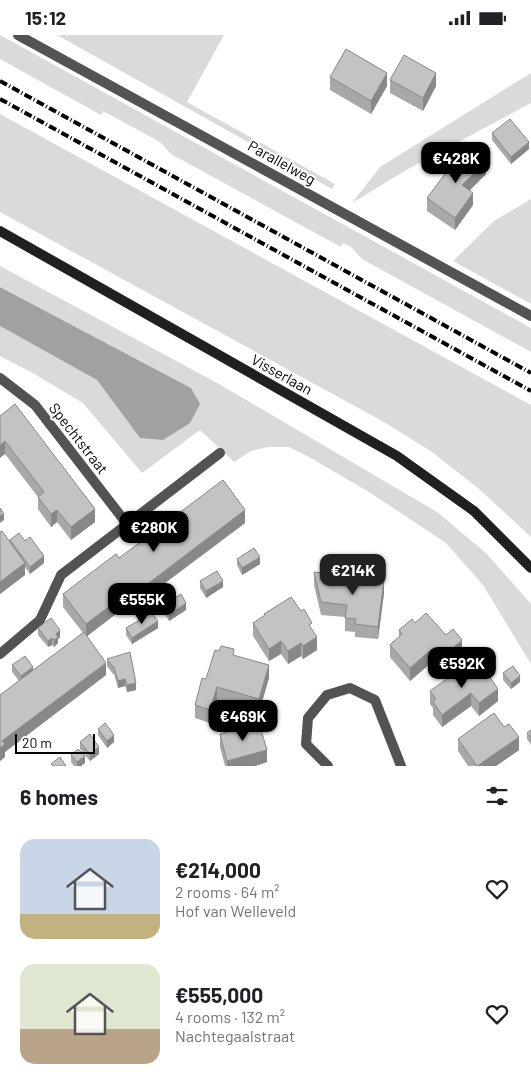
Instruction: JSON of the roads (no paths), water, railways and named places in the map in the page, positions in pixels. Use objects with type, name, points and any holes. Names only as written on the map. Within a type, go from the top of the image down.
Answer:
[{"type":"street","name":"Parallelweg","points":[[18,35],[531,316]]},
{"type":"street","name":"Visserlaan","points":[[0,231],[397,455],[474,511],[531,568]]},
{"type":"street","name":"Spechtstraat","points":[[0,378],[35,405],[127,524]]},
{"type":"street","points":[[0,654],[40,620],[62,575],[220,453]]},
{"type":"street","points":[[328,766],[306,745],[308,718],[327,695],[350,688],[375,700],[400,766]]},
{"type":"railway","points":[[0,81],[531,373]]},
{"type":"railway","points":[[0,99],[531,391]]}]
